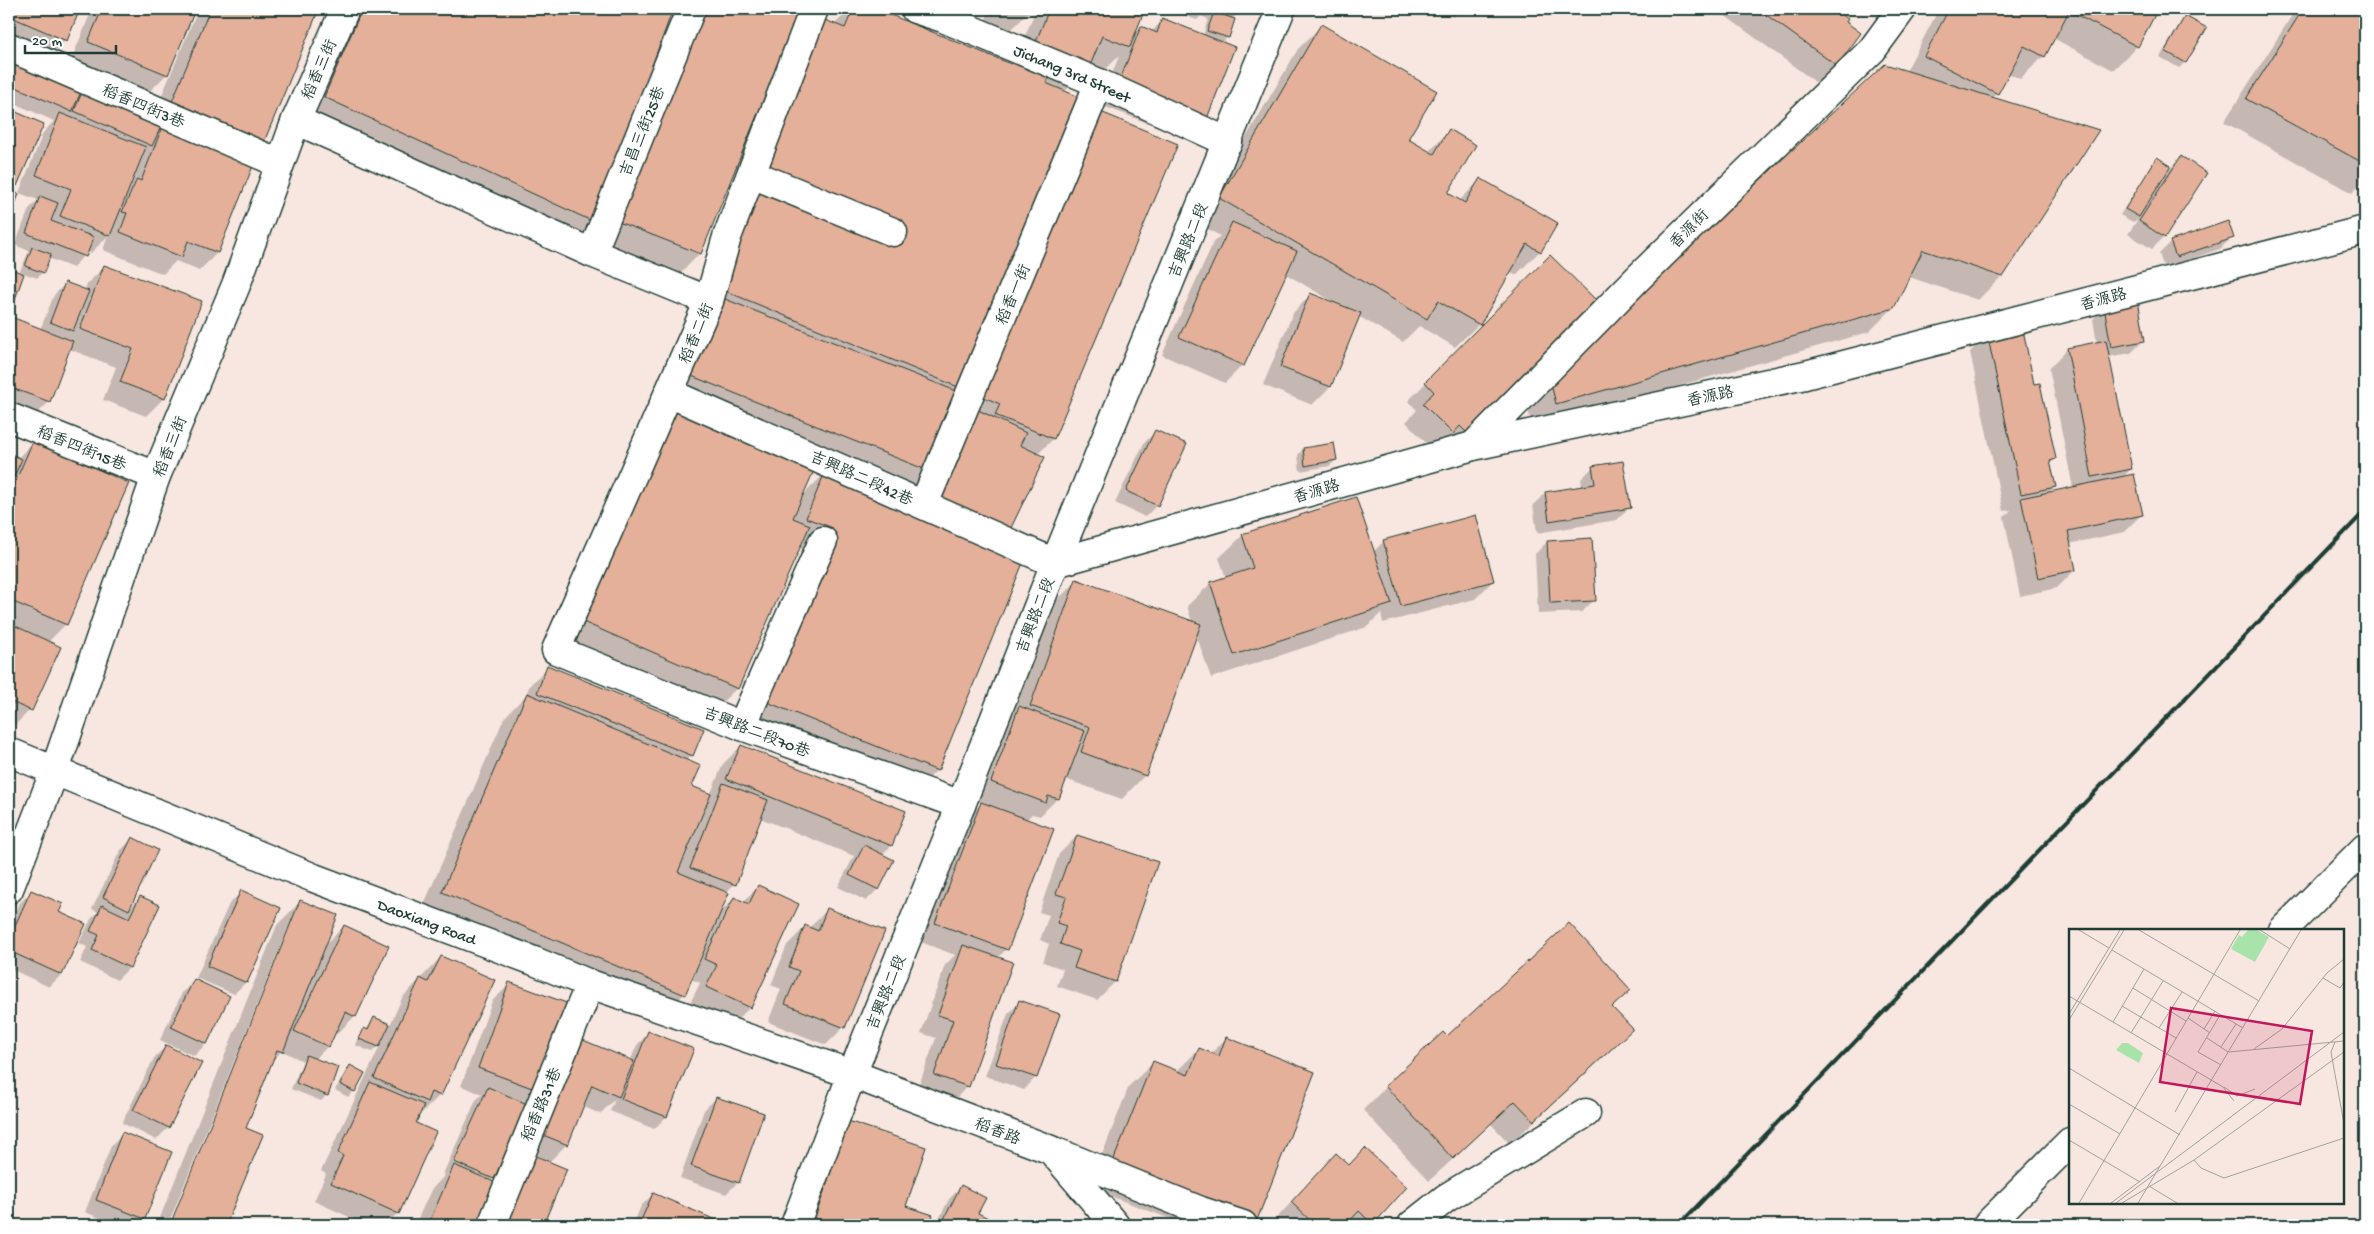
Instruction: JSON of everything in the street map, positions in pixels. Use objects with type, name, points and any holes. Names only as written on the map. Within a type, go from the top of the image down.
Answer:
[{"type":"street","name":"稻香三街","points":[[9,889],[55,770],[156,476],[236,285],[296,120],[345,9]]},
{"type":"street","name":"吉昌三街25巷","points":[[592,253],[691,9]]},
{"type":"street","name":"稻香二街","points":[[556,650],[709,301],[727,237],[814,9]]},
{"type":"street","name":"Jichang 3rd Street","points":[[915,9],[944,18],[1099,83],[1228,142]]},
{"type":"street","name":"吉興路二段","points":[[795,1225],[852,1074],[961,805],[1055,562],[1281,9]]},
{"type":"street","name":"香源街","points":[[1473,446],[1638,278],[1872,50],[1902,9]]},
{"type":"street","name":"稻香四街3巷","points":[[9,47],[279,163]]},
{"type":"street","name":"稻香一街","points":[[924,504],[1099,83]]},
{"type":"street","points":[[296,120],[592,253],[709,301]]},
{"type":"street","points":[[752,174],[892,232]]},
{"type":"street","name":"香源路","points":[[1055,562],[1473,446],[1805,375],[2365,230]]},
{"type":"street","name":"吉興路二段42巷","points":[[669,393],[1055,562]]},
{"type":"street","name":"稻香四街15巷","points":[[9,417],[156,476]]},
{"type":"street","points":[[742,726],[822,541]]},
{"type":"street","name":"吉興路二段70巷","points":[[556,650],[742,726],[961,805]]},
{"type":"street","name":"Daoxiang Road","points":[[9,752],[314,878],[590,984],[852,1074]]},
{"type":"street","points":[[2284,929],[2365,848]]},
{"type":"street","name":"稻香路31巷","points":[[492,1225],[590,984]]},
{"type":"street","name":"稻香路","points":[[852,1074],[1051,1150],[1115,1225]]},
{"type":"street","points":[[1412,1225],[1446,1198],[1586,1113]]},
{"type":"street","points":[[1987,1225],[2069,1143]]},
{"type":"street","points":[[1051,1150],[1201,1211],[1243,1225]]},
{"type":"building","points":[[11,9],[80,9],[67,41],[9,16]]},
{"type":"building","points":[[102,9],[177,9],[193,15],[168,75],[88,42]]},
{"type":"building","points":[[210,9],[319,9],[264,142],[171,104]]},
{"type":"building","points":[[362,9],[673,9],[594,222],[324,97]]},
{"type":"building","points":[[696,9],[800,9],[701,254],[611,219]]},
{"type":"building","points":[[853,9],[876,9],[1011,64],[1016,51],[1053,66],[1046,83],[1084,99],[963,389],[718,288],[758,166],[820,18],[845,28]]},
{"type":"building","points":[[1049,9],[1145,9],[1130,47],[1102,36],[1088,71],[1033,49]]},
{"type":"building","points":[[1186,9],[1206,9],[1203,15]]},
{"type":"building","points":[[1758,9],[1834,9],[1848,19],[1846,22],[1861,33],[1837,66]]},
{"type":"building","points":[[1949,9],[2158,9],[2138,47],[2069,11],[2045,57],[2024,46],[1998,94],[1924,56]]},
{"type":"building","points":[[2303,9],[2365,9],[2365,164],[2246,99]]},
{"type":"building","points":[[1214,12],[1235,19],[1229,38],[1207,31]]},
{"type":"building","points":[[2185,16],[2207,28],[2186,63],[2165,51]]},
{"type":"building","points":[[1162,18],[1235,47],[1206,121],[1117,87],[1141,26],[1157,33]]},
{"type":"building","points":[[1321,24],[1437,91],[1408,139],[1434,154],[1449,129],[1476,145],[1448,193],[1465,203],[1480,178],[1558,223],[1541,252],[1527,244],[1480,325],[1438,301],[1427,319],[1219,198]]},
{"type":"building","points":[[16,55],[84,85],[72,112],[9,84],[9,71]]},
{"type":"building","points":[[1885,64],[2099,130],[2003,277],[1923,250],[1894,308],[1556,404],[1549,376]]},
{"type":"building","points":[[86,83],[165,118],[152,146],[74,111]]},
{"type":"building","points":[[9,109],[44,124],[17,186],[9,183]]},
{"type":"building","points":[[1096,110],[1178,144],[1054,439],[995,415],[1000,404],[977,394]]},
{"type":"building","points":[[60,113],[146,147],[110,236],[60,216],[71,189],[36,175]]},
{"type":"building","points":[[165,120],[257,156],[218,253],[188,241],[182,257],[120,232],[127,213],[122,212],[137,179],[141,181]]},
{"type":"building","points":[[2181,156],[2207,173],[2165,238],[2139,221]]},
{"type":"building","points":[[2157,157],[2171,166],[2139,217],[2125,209]]},
{"type":"building","points":[[9,190],[19,194],[9,220]]},
{"type":"building","points":[[40,196],[58,203],[51,221],[94,237],[86,257],[26,233]]},
{"type":"building","points":[[2228,221],[2234,238],[2176,257],[2170,241]]},
{"type":"building","points":[[1232,222],[1297,251],[1244,366],[1179,337]]},
{"type":"building","points":[[32,247],[51,254],[44,273],[25,266]]},
{"type":"building","points":[[1550,255],[1597,301],[1467,433],[1460,426],[1453,434],[1423,404],[1434,392],[1425,382]]},
{"type":"building","points":[[104,265],[202,301],[165,399],[120,382],[133,349],[80,329]]},
{"type":"building","points":[[9,268],[24,274],[14,302],[9,300]]},
{"type":"building","points":[[65,282],[89,291],[73,331],[50,322]]},
{"type":"building","points":[[1310,293],[1361,313],[1331,387],[1280,367]]},
{"type":"building","points":[[720,297],[966,395],[934,473],[689,375]]},
{"type":"building","points":[[2138,300],[2145,341],[2111,347],[2104,306]]},
{"type":"building","points":[[9,316],[73,341],[50,402],[9,387]]},
{"type":"building","points":[[2022,325],[2034,384],[2040,383],[2056,459],[2050,461],[2056,487],[2021,494],[1987,333]]},
{"type":"building","points":[[2106,340],[2132,469],[2092,477],[2067,348]]},
{"type":"building","points":[[678,407],[816,466],[793,518],[810,525],[738,689],[583,622]]},
{"type":"building","points":[[972,407],[1026,433],[1020,445],[1045,457],[1009,532],[930,495]]},
{"type":"building","points":[[1155,430],[1187,444],[1158,506],[1126,491]]},
{"type":"building","points":[[33,441],[129,483],[67,625],[9,600],[9,496]]},
{"type":"building","points":[[1334,443],[1337,460],[1305,466],[1303,448]]},
{"type":"building","points":[[9,453],[22,459],[9,488]]},
{"type":"building","points":[[1623,461],[1631,508],[1549,521],[1545,492],[1595,484],[1592,466]]},
{"type":"building","points":[[825,472],[1027,553],[938,771],[762,700],[833,528],[806,518]]},
{"type":"building","points":[[2134,474],[2143,515],[2068,531],[2076,570],[2038,578],[2021,498]]},
{"type":"building","points":[[1356,497],[1392,604],[1234,655],[1210,582],[1253,568],[1242,534]]},
{"type":"building","points":[[1476,515],[1494,581],[1401,606],[1383,540]]},
{"type":"building","points":[[1592,538],[1596,601],[1550,603],[1547,541]]},
{"type":"building","points":[[1076,579],[1201,624],[1146,776],[1081,752],[1090,727],[1030,706]]},
{"type":"building","points":[[9,623],[61,647],[32,711],[9,701]]},
{"type":"building","points":[[547,665],[704,729],[693,756],[537,693]]},
{"type":"building","points":[[527,693],[701,766],[692,786],[711,794],[678,872],[729,893],[685,995],[442,892]]},
{"type":"building","points":[[1019,706],[1085,731],[1059,799],[1048,796],[1046,803],[991,782]]},
{"type":"building","points":[[741,745],[906,811],[892,846],[726,779]]},
{"type":"building","points":[[723,783],[768,800],[736,885],[690,868]]},
{"type":"building","points":[[981,802],[1054,829],[1008,950],[935,923]]},
{"type":"building","points":[[1077,835],[1158,862],[1116,982],[1074,968],[1080,951],[1060,944],[1066,926],[1057,923],[1066,897],[1056,894]]},
{"type":"building","points":[[132,837],[158,850],[129,910],[103,897]]},
{"type":"building","points":[[864,845],[894,860],[879,890],[849,875]]},
{"type":"building","points":[[758,885],[799,904],[751,1008],[706,987],[717,965],[704,959],[734,897],[749,904]]},
{"type":"building","points":[[31,890],[63,904],[59,912],[86,924],[62,975],[9,951],[9,939]]},
{"type":"building","points":[[241,890],[281,908],[247,983],[207,966]]},
{"type":"building","points":[[140,896],[160,905],[130,968],[92,950],[99,935],[90,931],[102,905],[129,918]]},
{"type":"building","points":[[300,900],[338,915],[283,1052],[277,1050],[246,1128],[263,1135],[226,1225],[170,1225]]},
{"type":"building","points":[[827,908],[885,931],[845,1028],[785,1004],[799,971],[789,967],[805,925],[818,931]]},
{"type":"building","points":[[1569,923],[1631,990],[1612,1007],[1633,1029],[1534,1121],[1515,1101],[1453,1159],[1385,1086],[1443,1032],[1447,1036]]},
{"type":"building","points":[[344,925],[389,946],[356,1017],[345,1012],[329,1047],[294,1031]]},
{"type":"building","points":[[963,945],[1013,962],[969,1087],[934,1075],[953,1020],[938,1015]]},
{"type":"building","points":[[441,956],[495,980],[441,1096],[431,1092],[427,1102],[374,1078],[420,978],[428,982]]},
{"type":"building","points":[[194,979],[230,996],[207,1044],[171,1027]]},
{"type":"building","points":[[509,982],[572,1005],[540,1091],[478,1068]]},
{"type":"building","points":[[1019,1000],[1060,1014],[1037,1078],[996,1064]]},
{"type":"building","points":[[374,1017],[390,1024],[379,1047],[359,1039],[364,1028],[368,1030]]},
{"type":"building","points":[[648,1031],[694,1049],[667,1117],[621,1099]]},
{"type":"building","points":[[1226,1037],[1315,1072],[1257,1220],[1112,1164],[1153,1061],[1188,1075],[1199,1048],[1219,1056]]},
{"type":"building","points":[[578,1038],[634,1061],[619,1097],[592,1085],[568,1145],[538,1133]]},
{"type":"building","points":[[166,1045],[202,1063],[169,1128],[133,1110]]},
{"type":"building","points":[[306,1055],[338,1067],[328,1096],[296,1083]]},
{"type":"building","points":[[350,1065],[365,1073],[355,1092],[340,1084]]},
{"type":"building","points":[[370,1082],[424,1105],[416,1123],[436,1132],[399,1214],[331,1183],[343,1156],[338,1153]]},
{"type":"building","points":[[488,1087],[527,1104],[494,1179],[454,1162]]},
{"type":"building","points":[[716,1097],[764,1113],[739,1183],[691,1166]]},
{"type":"building","points":[[848,1121],[926,1147],[906,1206],[933,1215],[929,1225],[820,1225],[814,1221]]},
{"type":"building","points":[[122,1132],[172,1152],[145,1219],[96,1200]]},
{"type":"building","points":[[1365,1148],[1407,1187],[1373,1225],[1359,1211],[1346,1225],[1315,1225],[1291,1202],[1336,1153],[1349,1165]]},
{"type":"building","points":[[531,1154],[567,1169],[543,1225],[500,1225]]},
{"type":"building","points":[[454,1165],[501,1185],[484,1225],[428,1225]]},
{"type":"building","points":[[961,1185],[986,1198],[978,1213],[992,1220],[990,1225],[941,1225]]},
{"type":"building","points":[[653,1193],[718,1221],[717,1225],[639,1225]]},
{"type":"railway","points":[[1679,1225],[2365,511]]}]
